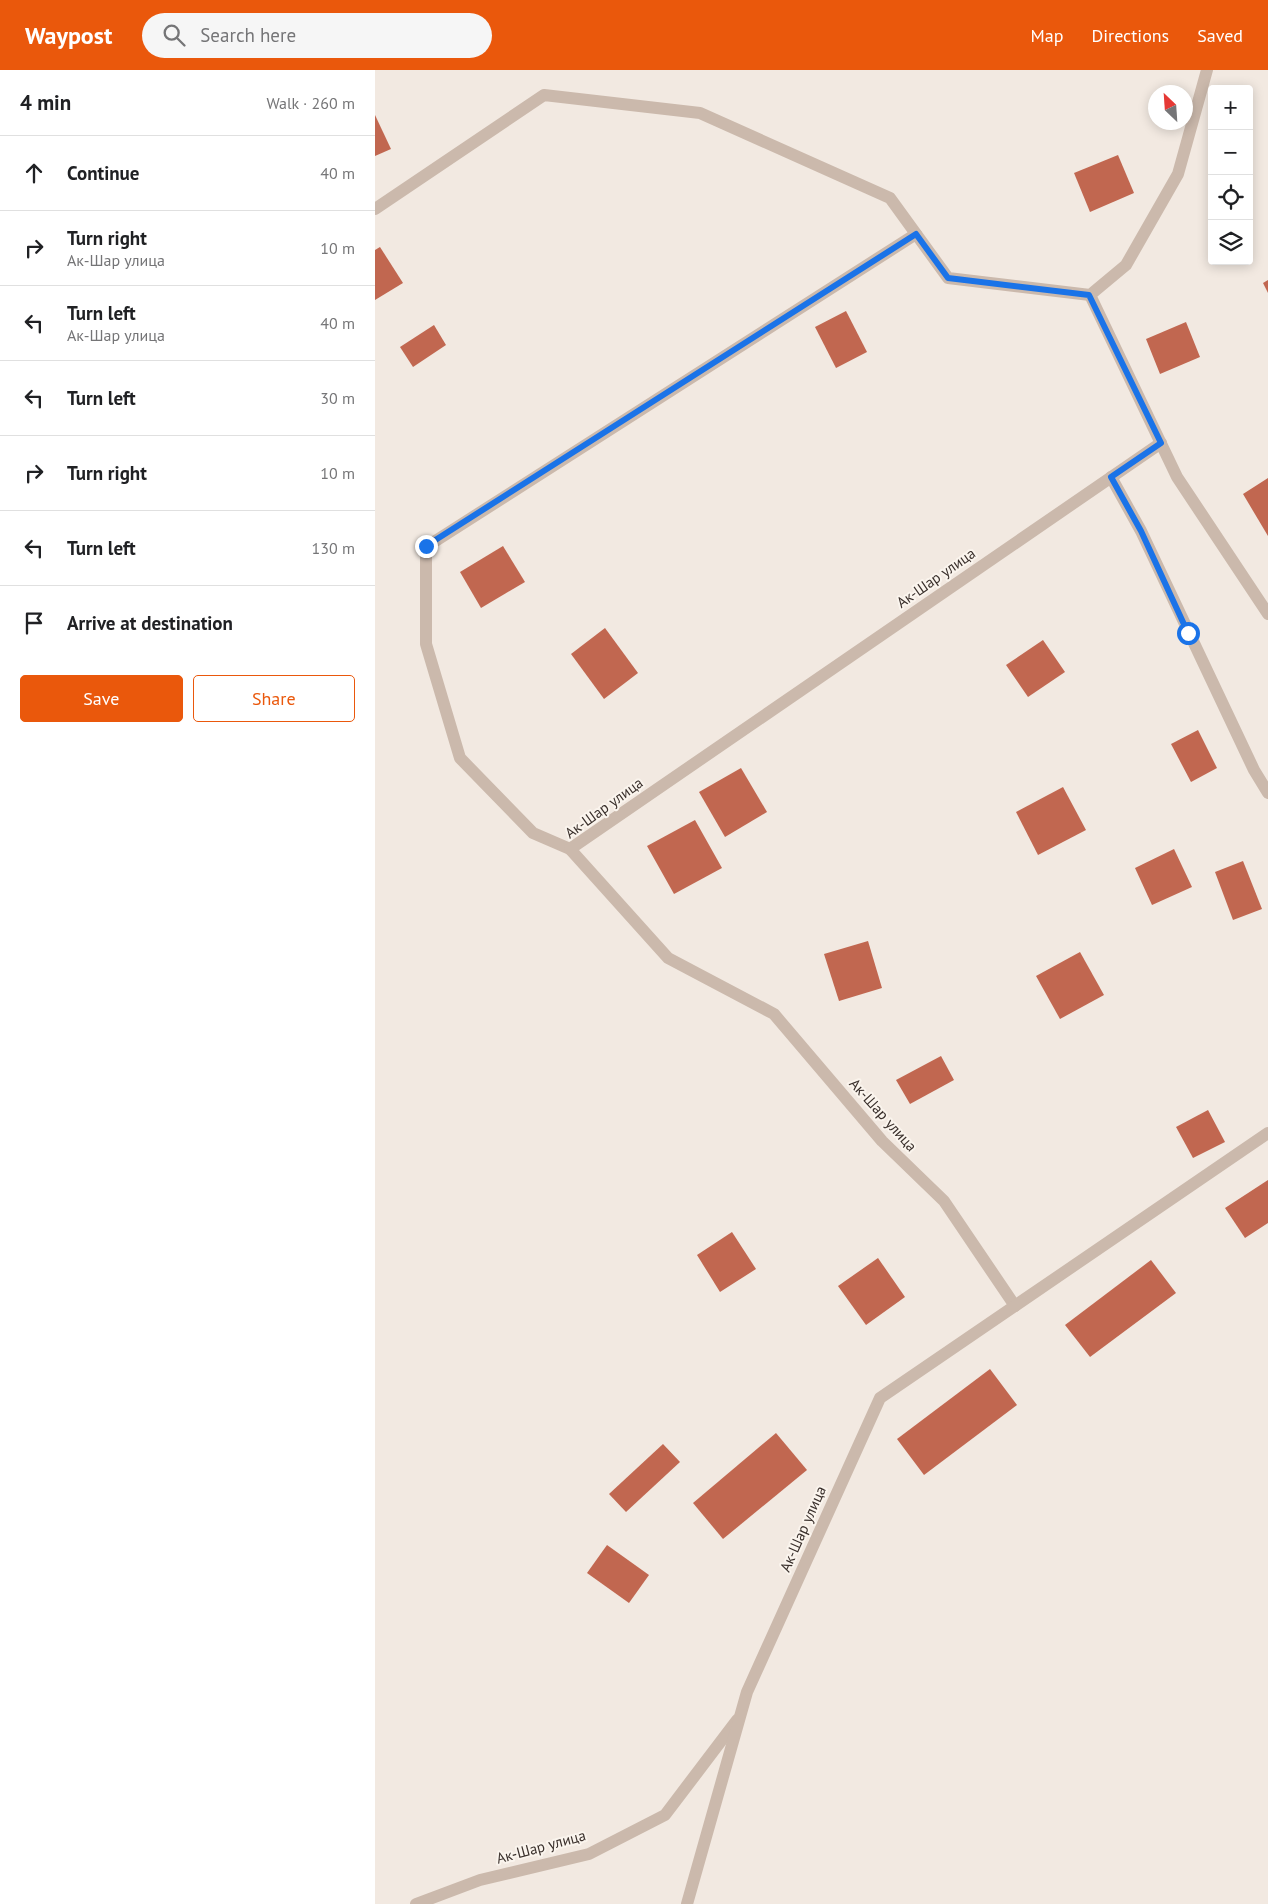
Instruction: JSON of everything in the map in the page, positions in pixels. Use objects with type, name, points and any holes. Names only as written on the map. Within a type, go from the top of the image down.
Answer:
[{"type":"street","points":[[375,209],[544,95],[700,112],[890,198],[948,278],[1089,295],[1126,265],[1178,174],[1207,70]]},
{"type":"street","points":[[570,850],[533,833],[460,758],[426,644],[426,546],[916,234]]},
{"type":"street","points":[[1089,295],[1177,477],[1268,614]]},
{"type":"street","name":"Ак-Шар улица","points":[[1015,1306],[944,1201],[882,1141],[774,1014],[669,958],[570,850],[1161,443]]},
{"type":"street","points":[[1111,477],[1141,531],[1254,770],[1268,793]]},
{"type":"street","name":"Ак-Шар улица","points":[[687,1904],[747,1692],[880,1398],[1268,1133]]},
{"type":"street","name":"Ак-Шар улица","points":[[416,1904],[480,1880],[589,1854],[665,1815],[741,1714]]},
{"type":"building","points":[[375,115],[391,149],[375,156]]},
{"type":"building","points":[[1118,155],[1134,193],[1090,212],[1074,173]]},
{"type":"building","points":[[380,247],[403,283],[375,300],[375,250]]},
{"type":"building","points":[[1268,280],[1268,293],[1263,283]]},
{"type":"building","points":[[846,311],[867,352],[836,368],[815,327]]},
{"type":"building","points":[[1186,322],[1200,357],[1160,374],[1146,339]]},
{"type":"building","points":[[434,325],[446,345],[413,367],[400,347]]},
{"type":"building","points":[[1268,478],[1268,536],[1243,494]]},
{"type":"building","points":[[503,546],[525,582],[481,608],[460,572]]},
{"type":"building","points":[[605,628],[638,673],[604,699],[571,654]]},
{"type":"building","points":[[1043,640],[1065,672],[1028,697],[1006,665]]},
{"type":"building","points":[[1198,730],[1217,768],[1191,782],[1171,744]]},
{"type":"building","points":[[741,768],[767,812],[725,837],[699,792]]},
{"type":"building","points":[[1063,787],[1086,830],[1038,855],[1016,812]]},
{"type":"building","points":[[695,820],[722,868],[674,894],[647,846]]},
{"type":"building","points":[[1174,849],[1192,887],[1152,905],[1135,868]]},
{"type":"building","points":[[1243,861],[1262,909],[1233,920],[1215,872]]},
{"type":"building","points":[[868,941],[882,988],[839,1001],[824,954]]},
{"type":"building","points":[[1080,952],[1104,995],[1060,1019],[1036,976]]},
{"type":"building","points":[[941,1056],[954,1080],[910,1104],[896,1080]]},
{"type":"building","points":[[1208,1110],[1225,1142],[1193,1158],[1176,1127]]},
{"type":"building","points":[[1268,1180],[1268,1223],[1245,1238],[1225,1208]]},
{"type":"building","points":[[732,1232],[756,1269],[720,1292],[697,1255]]},
{"type":"building","points":[[878,1258],[905,1297],[866,1325],[838,1286]]},
{"type":"building","points":[[1151,1260],[1176,1293],[1090,1357],[1065,1325]]},
{"type":"building","points":[[990,1369],[1017,1405],[924,1475],[897,1439]]},
{"type":"building","points":[[776,1433],[807,1470],[723,1539],[693,1503]]},
{"type":"building","points":[[663,1444],[680,1462],[626,1512],[609,1494]]},
{"type":"building","points":[[607,1545],[649,1575],[629,1603],[587,1573]]},
{"type":"route","points":[[426,546],[916,234],[948,278],[1089,295],[1161,443],[1111,477],[1141,531],[1188,633]]}]
